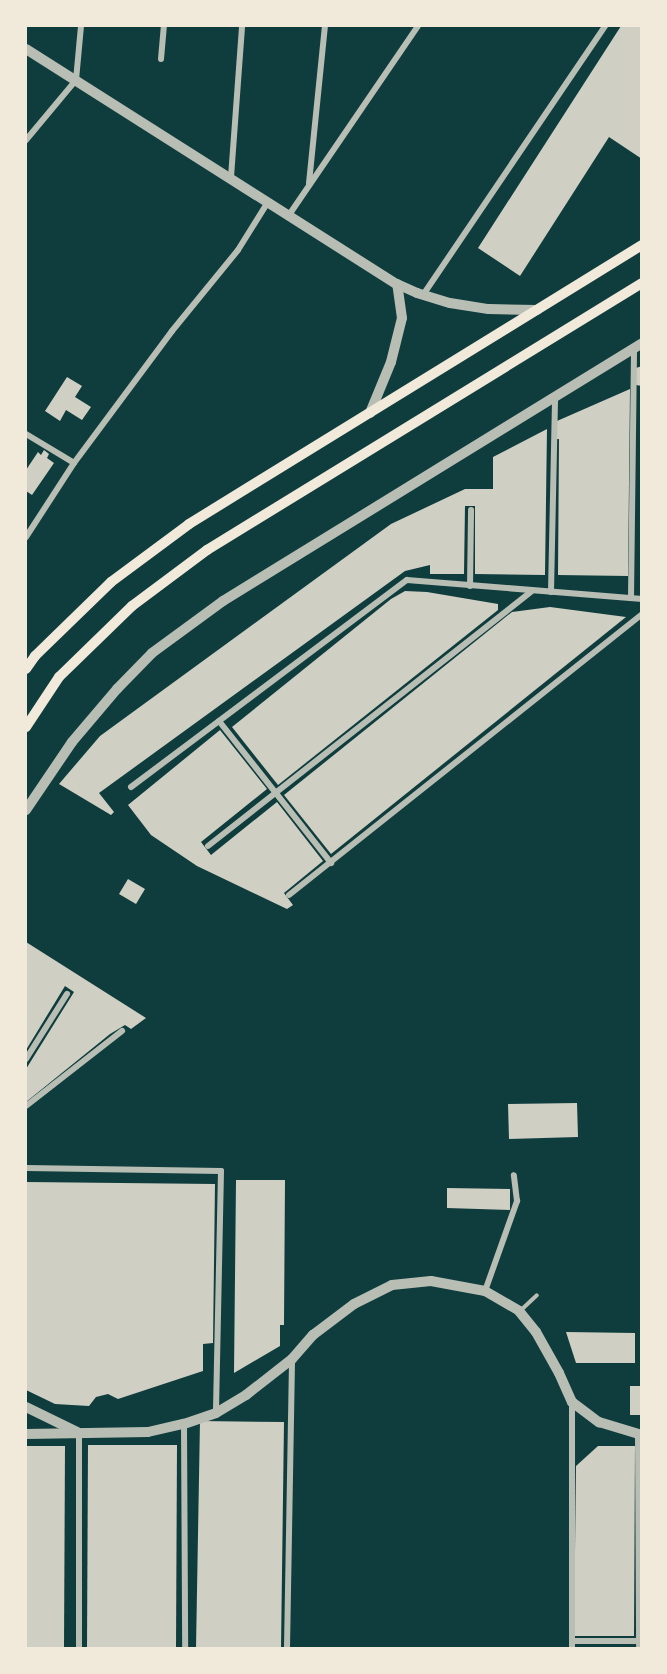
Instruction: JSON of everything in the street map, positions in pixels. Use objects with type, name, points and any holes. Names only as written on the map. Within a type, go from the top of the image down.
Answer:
[{"type":"main road","points":[[26,669],[35,657],[111,582],[180,530],[642,245]]},
{"type":"main road","points":[[26,727],[67,669],[132,606],[207,550],[642,283]]},
{"type":"street","points":[[26,140],[76,80],[81,26]]},
{"type":"street","points":[[161,59],[164,26]]},
{"type":"street","points":[[231,177],[243,26]]},
{"type":"street","points":[[309,183],[325,26]]},
{"type":"street","points":[[289,215],[418,26]]},
{"type":"street","points":[[423,295],[605,26]]},
{"type":"street","points":[[26,48],[397,284],[450,303],[489,309],[537,310]]},
{"type":"street","points":[[26,537],[74,463],[172,331],[238,250],[268,202]]},
{"type":"street","points":[[370,413],[391,362],[402,318],[397,284]]},
{"type":"street","points":[[26,810],[72,742],[152,653],[223,601],[638,345]]},
{"type":"street","points":[[631,598],[638,345]]},
{"type":"street","points":[[551,592],[555,397]]},
{"type":"street","points":[[26,434],[74,463]]},
{"type":"street","points":[[470,586],[471,510]]},
{"type":"street","points":[[131,787],[407,580],[642,598]]},
{"type":"street","points":[[208,846],[532,591]]},
{"type":"street","points":[[289,895],[642,614]]},
{"type":"street","points":[[219,721],[331,863]]},
{"type":"street","points":[[26,1059],[67,994]]},
{"type":"street","points":[[26,1106],[122,1031]]},
{"type":"street","points":[[26,1168],[221,1171],[216,1413]]},
{"type":"street","points":[[485,1290],[518,1201],[514,1175]]},
{"type":"street","points":[[26,1434],[148,1432],[184,1424],[216,1413],[246,1395],[292,1359],[313,1335],[354,1304],[392,1285],[431,1281],[485,1290],[519,1311],[536,1332],[560,1373],[572,1402],[572,1648]]},
{"type":"street","points":[[287,1648],[292,1359]]},
{"type":"street","points":[[572,1402],[599,1422],[640,1435],[640,1644],[572,1641]]},
{"type":"street","points":[[26,1407],[80,1433]]},
{"type":"street","points":[[184,1424],[185,1648]]},
{"type":"street","points":[[79,1648],[80,1433]]},
{"type":"lane","points":[[519,1311],[537,1295]]},
{"type":"building","points":[[621,26],[642,26],[642,159],[609,137],[520,276],[478,248]]},
{"type":"building","points":[[642,366],[642,386],[636,385],[636,368]]},
{"type":"building","points":[[67,377],[82,386],[75,397],[91,407],[82,420],[66,410],[60,421],[45,411]]},
{"type":"building","points":[[630,389],[628,576],[558,575],[559,439],[556,439],[557,421]]},
{"type":"building","points":[[547,429],[545,575],[475,574],[475,506],[465,506],[464,574],[430,574],[430,565],[405,571],[99,793],[114,812],[111,815],[59,784],[100,736],[391,524],[465,489],[493,489],[493,457]]},
{"type":"building","points":[[44,450],[49,454],[47,458],[54,463],[32,495],[26,491],[26,470],[38,452],[41,455]]},
{"type":"building","points":[[405,591],[427,592],[498,604],[498,610],[278,785],[232,727],[391,599]]},
{"type":"building","points":[[550,607],[626,617],[331,854],[284,795],[512,612]]},
{"type":"building","points":[[220,730],[267,789],[201,842],[211,855],[277,802],[323,861],[284,893],[293,905],[287,909],[197,866],[151,835],[128,805]]},
{"type":"building","points":[[128,879],[145,889],[136,904],[119,894]]},
{"type":"building","points":[[26,942],[146,1018],[131,1029],[125,1025],[110,1034],[26,1102],[26,1069],[74,992],[65,986],[26,1050]]},
{"type":"building","points":[[577,1103],[578,1137],[509,1139],[508,1104]]},
{"type":"building","points":[[236,1180],[285,1180],[284,1325],[280,1325],[280,1346],[234,1373]]},
{"type":"building","points":[[26,1182],[215,1184],[213,1343],[203,1344],[203,1371],[118,1399],[108,1394],[96,1397],[89,1406],[55,1404],[26,1390]]},
{"type":"building","points":[[447,1188],[510,1189],[510,1210],[447,1208]]},
{"type":"building","points":[[566,1332],[635,1333],[635,1363],[576,1363]]},
{"type":"building","points":[[630,1386],[642,1386],[642,1415],[630,1415]]},
{"type":"building","points":[[200,1421],[284,1422],[281,1648],[196,1648]]},
{"type":"building","points":[[88,1445],[177,1445],[176,1648],[87,1648]]},
{"type":"building","points":[[26,1446],[65,1446],[64,1648],[26,1648]]},
{"type":"building","points":[[598,1446],[635,1446],[634,1636],[574,1636],[576,1466]]}]
